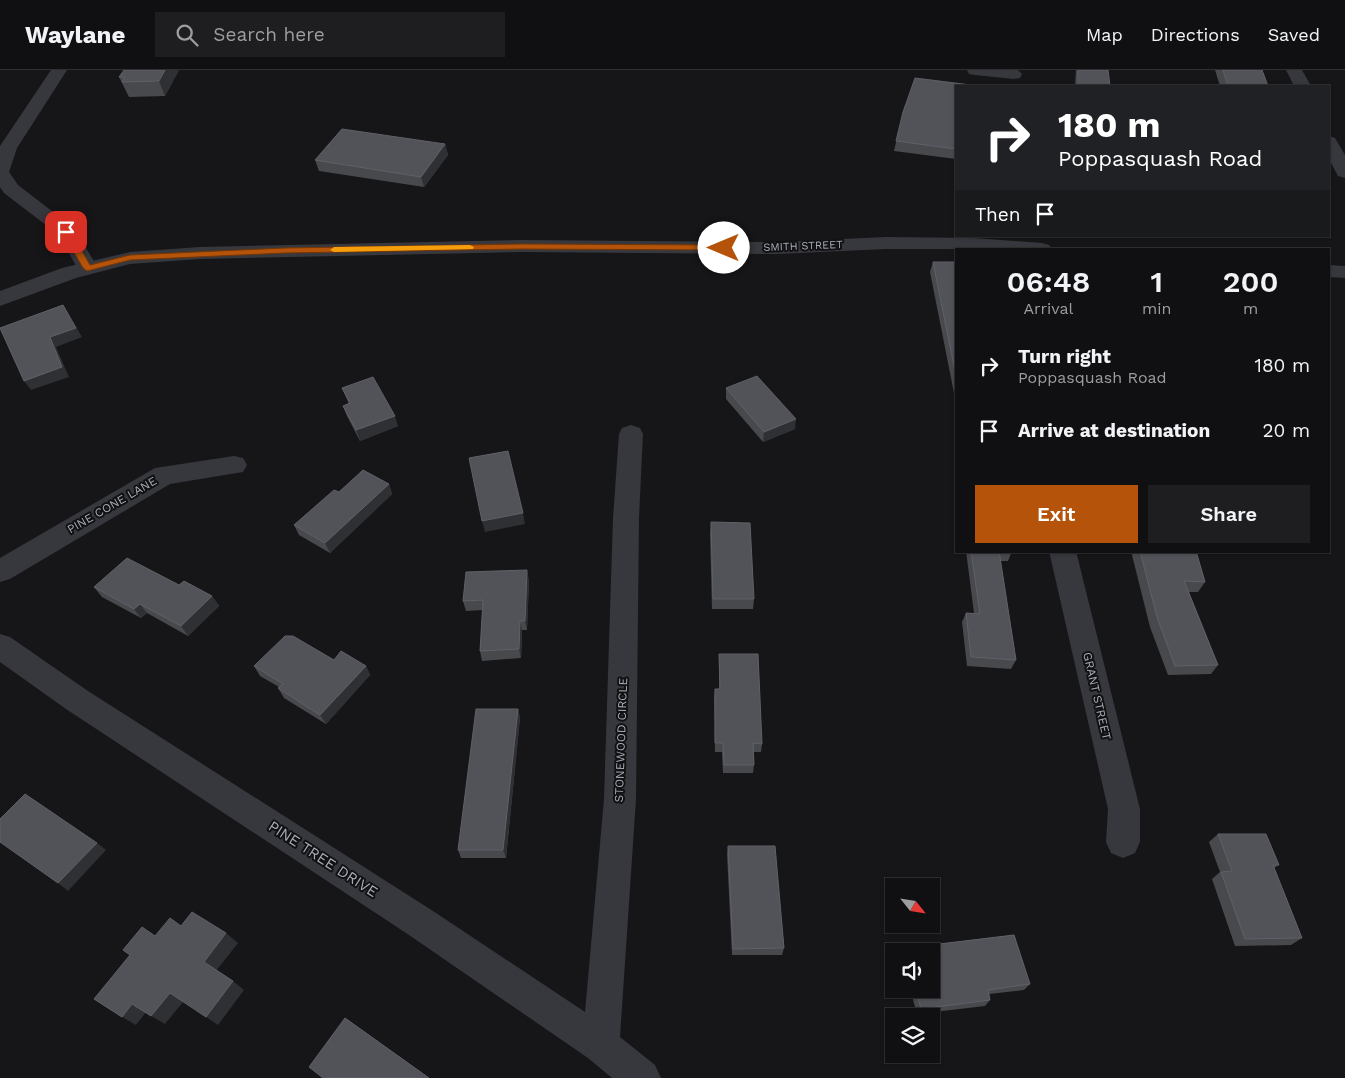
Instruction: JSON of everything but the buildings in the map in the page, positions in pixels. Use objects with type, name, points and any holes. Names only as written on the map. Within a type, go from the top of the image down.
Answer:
[{"type":"street","points":[[58,70],[8,148],[0,172],[11,189],[66,232],[87,268]]},
{"type":"street","points":[[975,70],[1014,77]]},
{"type":"street","points":[[1294,70],[1302,85]]},
{"type":"street","points":[[1330,135],[1345,136]]},
{"type":"street","points":[[1330,144],[1345,172]]},
{"type":"street","name":"SMITH STREET","points":[[0,299],[69,273],[130,258],[285,250],[522,246],[778,248],[886,243],[994,243],[1034,248]]},
{"type":"street","points":[[1330,271],[1345,272]]},
{"type":"street","name":"STONEWOOD CIRCLE","points":[[600,1046],[620,799],[626,518],[631,434]]},
{"type":"street","name":"PINE CONE LANE","points":[[0,571],[164,476],[234,465]]},
{"type":"street","name":"GRANT STREET","points":[[1062,553],[1124,809],[1123,842]]},
{"type":"street","name":"PINE TREE DRIVE","points":[[0,646],[76,700],[420,923],[600,1046],[642,1078]]},
{"type":"slow traffic","points":[[334,250],[470,247]]},
{"type":"route","points":[[66,232],[87,268],[130,258],[285,250],[522,246],[724,248]]}]
